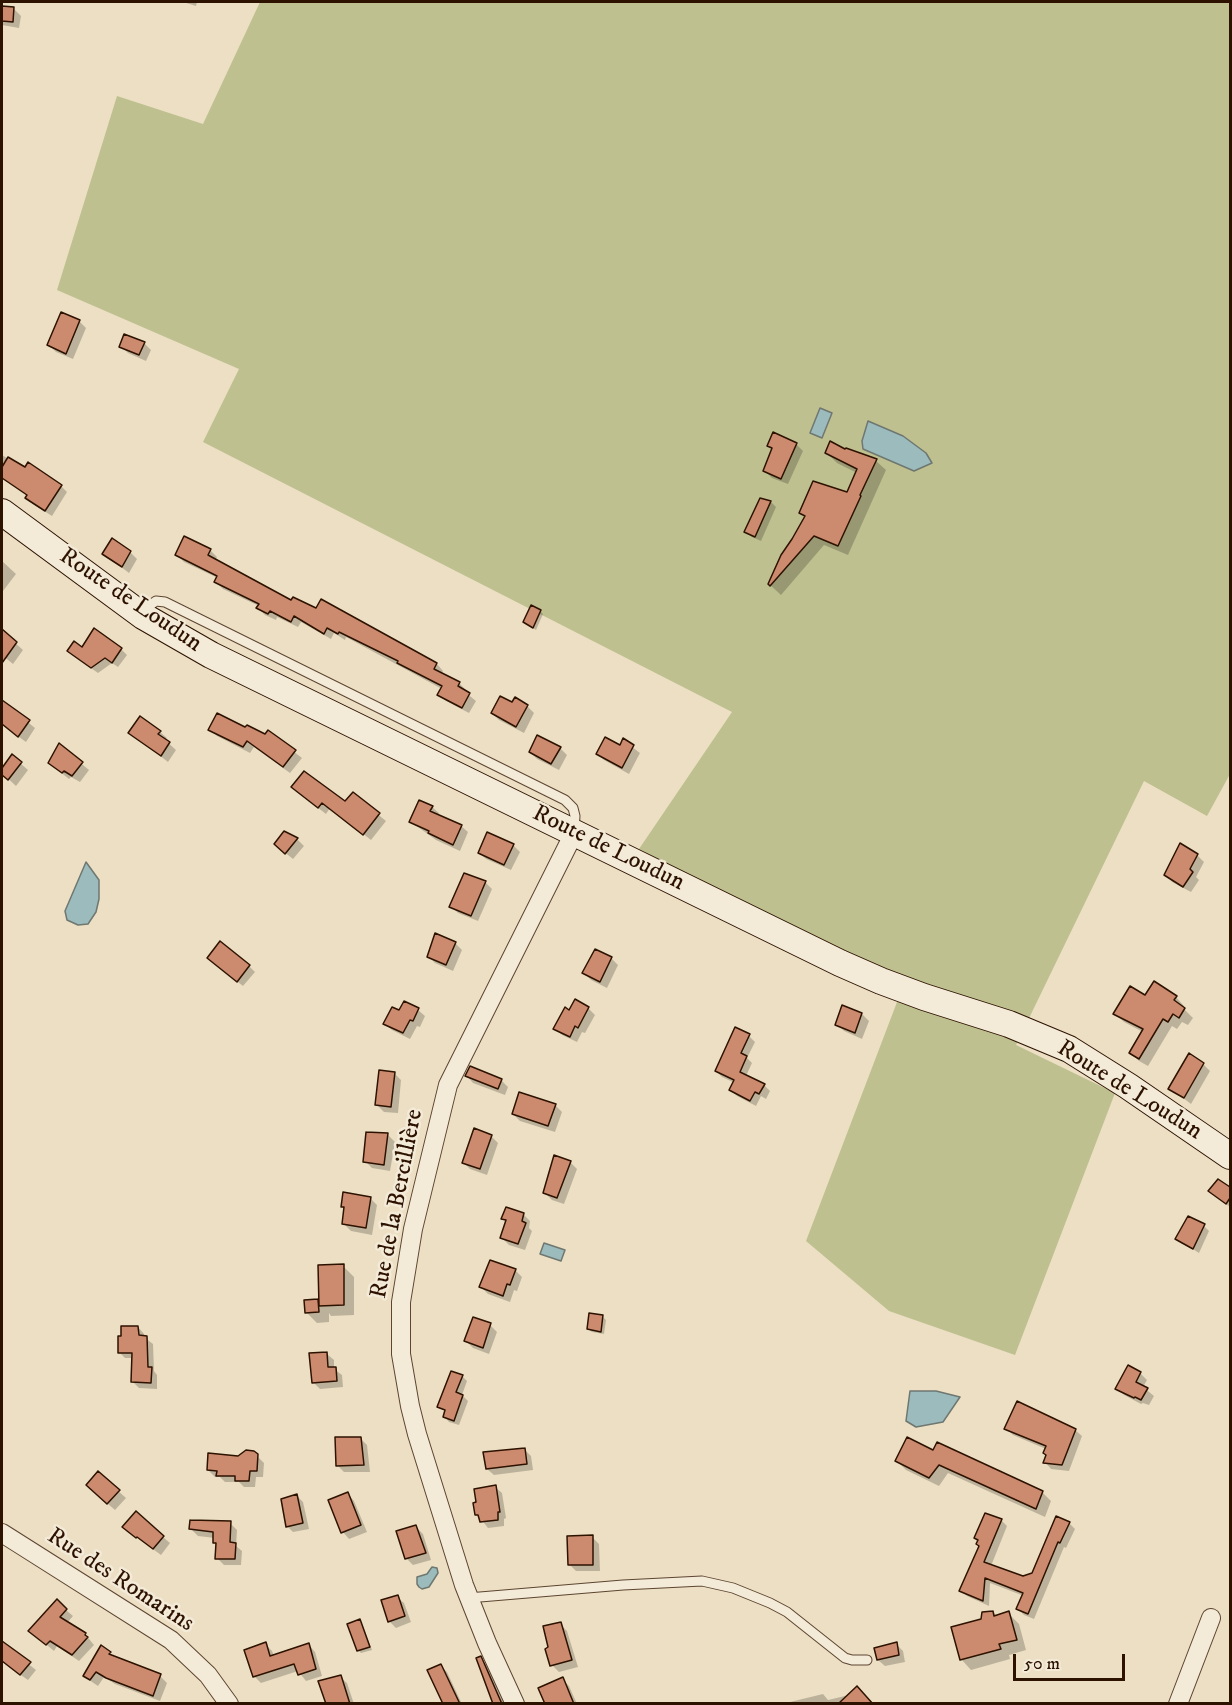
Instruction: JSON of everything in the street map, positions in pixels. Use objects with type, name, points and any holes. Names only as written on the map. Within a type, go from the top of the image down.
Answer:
[{"type":"main road","name":"Route de Loudun","points":[[2,512],[143,616],[211,655],[881,981],[1009,1024],[1069,1049],[1128,1086],[1230,1156]]},
{"type":"street","name":"Rue de la Bercillière","points":[[515,1704],[468,1598],[452,1551],[410,1406],[401,1354],[400,1328],[404,1278],[413,1229],[448,1085],[574,833]]},
{"type":"street","name":"Rue des Romarins","points":[[2,1533],[171,1640],[208,1675],[229,1704]]},
{"type":"street","points":[[1178,1704],[1211,1618]]},
{"type":"lane","points":[[468,1598],[665,1582],[709,1582],[733,1588],[770,1603],[787,1612],[845,1658],[867,1660]]},
{"type":"green space","points":[[260,2],[1230,2],[1230,774],[1207,816],[1144,781],[1016,1045],[1115,1093],[1015,1355],[889,1311],[806,1241],[902,989],[639,849],[732,712],[203,442],[239,369],[57,290],[117,96],[203,124]]},
{"type":"water","points":[[820,408],[832,413],[822,438],[810,433]]},
{"type":"water","points":[[868,421],[903,436],[926,453],[932,463],[914,471],[863,449],[862,441]]},
{"type":"water","points":[[86,862],[99,880],[99,899],[96,912],[88,924],[78,925],[67,920],[65,911]]},
{"type":"water","points":[[544,1243],[565,1250],[561,1261],[540,1254]]},
{"type":"water","points":[[910,1391],[936,1391],[960,1397],[943,1422],[916,1427],[906,1421]]},
{"type":"water","points":[[432,1567],[437,1568],[438,1573],[429,1587],[422,1589],[417,1584],[417,1577],[427,1574]]},
{"type":"building","points":[[2,6],[14,7],[13,22],[2,21]]},
{"type":"building","points":[[61,312],[80,320],[66,354],[47,345]]},
{"type":"building","points":[[124,334],[145,342],[139,355],[119,347]]},
{"type":"building","points":[[773,432],[797,443],[781,479],[763,471],[772,448],[767,446]]},
{"type":"building","points":[[830,441],[845,449],[877,459],[838,546],[814,536],[770,586],[768,584],[781,555],[805,516],[799,513],[813,481],[847,492],[857,469],[825,453]]},
{"type":"building","points":[[8,457],[25,467],[28,462],[62,485],[45,511],[25,498],[27,495],[2,478],[2,467]]},
{"type":"building","points":[[760,498],[771,501],[755,537],[744,532]]},
{"type":"building","points":[[184,536],[211,549],[208,555],[291,600],[293,597],[316,608],[321,599],[437,663],[434,669],[460,682],[458,686],[470,693],[462,708],[437,695],[442,686],[339,632],[338,634],[327,628],[324,634],[294,616],[291,622],[270,611],[268,614],[256,608],[259,604],[214,582],[217,576],[175,555]]},
{"type":"building","points":[[112,538],[131,551],[122,567],[102,554]]},
{"type":"building","points":[[531,605],[541,610],[533,628],[523,622]]},
{"type":"building","points":[[94,628],[122,648],[112,663],[105,658],[91,668],[67,651],[74,641],[82,647]]},
{"type":"building","points":[[2,629],[17,642],[2,663]]},
{"type":"building","points":[[500,696],[512,702],[515,697],[528,705],[516,727],[491,713]]},
{"type":"building","points":[[2,700],[30,720],[18,737],[2,724]]},
{"type":"building","points":[[217,713],[265,734],[268,730],[296,750],[283,767],[247,741],[243,747],[208,730]]},
{"type":"building","points":[[140,716],[161,731],[158,734],[170,742],[161,756],[128,733]]},
{"type":"building","points":[[537,735],[561,747],[551,764],[529,752]]},
{"type":"building","points":[[605,737],[620,745],[623,738],[634,745],[622,768],[596,754]]},
{"type":"building","points":[[59,743],[83,762],[72,776],[64,771],[62,773],[48,763]]},
{"type":"building","points":[[12,754],[22,762],[8,780],[2,775],[2,768]]},
{"type":"building","points":[[304,771],[345,801],[353,792],[380,813],[363,835],[322,803],[318,808],[291,787]]},
{"type":"building","points":[[419,800],[433,806],[430,811],[462,825],[453,845],[409,822]]},
{"type":"building","points":[[284,831],[298,838],[285,854],[274,844]]},
{"type":"building","points":[[487,832],[514,844],[504,865],[478,853]]},
{"type":"building","points":[[1180,843],[1198,854],[1190,869],[1193,872],[1183,887],[1164,875]]},
{"type":"building","points":[[464,873],[486,881],[471,916],[449,907]]},
{"type":"building","points":[[435,933],[456,942],[446,965],[427,957]]},
{"type":"building","points":[[220,941],[250,965],[237,982],[207,958]]},
{"type":"building","points":[[595,949],[612,957],[600,982],[582,973]]},
{"type":"building","points":[[1154,981],[1177,996],[1174,1000],[1185,1008],[1179,1018],[1173,1014],[1168,1022],[1163,1019],[1139,1059],[1129,1053],[1143,1029],[1113,1014],[1130,986],[1145,995]]},
{"type":"building","points":[[575,999],[589,1007],[578,1028],[575,1026],[570,1037],[553,1029],[565,1007],[569,1010]]},
{"type":"building","points":[[404,1001],[419,1008],[413,1021],[410,1020],[403,1033],[383,1024],[392,1007],[399,1010]]},
{"type":"building","points":[[842,1005],[862,1013],[855,1033],[835,1025]]},
{"type":"building","points":[[735,1027],[750,1034],[741,1053],[747,1056],[740,1072],[765,1084],[759,1094],[755,1092],[750,1101],[729,1090],[734,1080],[715,1071]]},
{"type":"building","points":[[1189,1053],[1204,1063],[1184,1098],[1168,1089]]},
{"type":"building","points":[[470,1066],[502,1079],[498,1089],[465,1076]]},
{"type":"building","points":[[379,1070],[395,1072],[391,1107],[375,1105]]},
{"type":"building","points":[[519,1092],[556,1104],[548,1126],[512,1114]]},
{"type":"building","points":[[474,1128],[492,1135],[480,1169],[462,1163]]},
{"type":"building","points":[[366,1132],[388,1133],[384,1165],[363,1162]]},
{"type":"building","points":[[554,1155],[571,1161],[557,1198],[543,1193]]},
{"type":"building","points":[[1218,1179],[1230,1187],[1230,1198],[1226,1204],[1208,1191]]},
{"type":"building","points":[[343,1192],[371,1197],[366,1228],[342,1224]]},
{"type":"building","points":[[506,1207],[524,1213],[522,1221],[526,1223],[518,1244],[500,1238],[506,1220],[501,1219]]},
{"type":"building","points":[[1188,1216],[1205,1224],[1193,1249],[1175,1239]]},
{"type":"building","points":[[490,1260],[516,1269],[503,1296],[479,1287]]},
{"type":"building","points":[[344,1264],[344,1305],[319,1306],[318,1265]]},
{"type":"building","points":[[318,1299],[319,1312],[305,1313],[304,1300]]},
{"type":"building","points":[[589,1313],[603,1315],[601,1332],[587,1329]]},
{"type":"building","points":[[473,1317],[491,1323],[483,1348],[464,1341]]},
{"type":"building","points":[[121,1326],[138,1326],[139,1335],[147,1336],[148,1367],[152,1367],[151,1383],[131,1382],[132,1353],[118,1353],[118,1336],[121,1336]]},
{"type":"building","points":[[327,1352],[328,1367],[336,1367],[337,1381],[312,1383],[309,1353]]},
{"type":"building","points":[[1128,1365],[1141,1372],[1136,1382],[1148,1388],[1141,1400],[1115,1389]]},
{"type":"building","points":[[451,1371],[463,1375],[456,1392],[463,1395],[454,1421],[443,1417],[445,1410],[437,1407]]},
{"type":"building","points":[[1017,1401],[1076,1429],[1062,1465],[1043,1463],[1046,1446],[1004,1429]]},
{"type":"building","points":[[335,1437],[361,1437],[364,1465],[336,1466]]},
{"type":"building","points":[[907,1437],[933,1450],[937,1442],[1043,1491],[1036,1509],[939,1465],[929,1478],[895,1461]]},
{"type":"building","points":[[525,1448],[527,1464],[486,1469],[483,1452]]},
{"type":"building","points":[[246,1450],[258,1454],[257,1471],[250,1471],[249,1481],[235,1481],[235,1476],[216,1476],[217,1471],[207,1470],[208,1453],[238,1456]]},
{"type":"building","points":[[98,1471],[120,1490],[107,1504],[86,1485]]},
{"type":"building","points":[[496,1485],[500,1512],[498,1512],[498,1520],[480,1522],[478,1515],[475,1515],[474,1489]]},
{"type":"building","points":[[348,1492],[361,1525],[341,1533],[328,1500]]},
{"type":"building","points":[[297,1494],[303,1523],[286,1527],[281,1499]]},
{"type":"building","points":[[136,1511],[164,1536],[153,1549],[122,1527]]},
{"type":"building","points":[[985,1513],[1002,1519],[984,1562],[1023,1576],[1032,1573],[1056,1516],[1070,1522],[1060,1543],[1058,1542],[1028,1614],[1016,1609],[1023,1593],[985,1578],[983,1601],[959,1591],[979,1546],[976,1544],[978,1540],[974,1538]]},
{"type":"building","points":[[190,1520],[231,1521],[230,1542],[236,1543],[235,1559],[215,1559],[216,1543],[213,1543],[213,1532],[189,1529]]},
{"type":"building","points":[[416,1525],[426,1553],[405,1559],[396,1531]]},
{"type":"building","points":[[593,1535],[593,1565],[568,1565],[567,1536]]},
{"type":"building","points":[[398,1595],[405,1616],[388,1622],[381,1600]]},
{"type":"building","points":[[57,1599],[67,1609],[60,1617],[86,1633],[88,1637],[72,1655],[50,1641],[46,1645],[28,1631]]},
{"type":"building","points":[[993,1611],[994,1616],[1009,1611],[1017,1640],[999,1644],[1001,1649],[960,1660],[951,1627],[981,1619],[982,1612]]},
{"type":"building","points":[[360,1619],[370,1647],[357,1651],[347,1624]]},
{"type":"building","points":[[561,1622],[572,1660],[550,1666],[545,1649],[548,1647],[543,1626]]},
{"type":"building","points":[[2,1641],[31,1662],[20,1675],[2,1661]]},
{"type":"building","points":[[266,1642],[270,1656],[309,1643],[316,1669],[298,1675],[294,1664],[253,1677],[244,1650]]},
{"type":"building","points":[[897,1642],[899,1655],[877,1660],[874,1648]]},
{"type":"building","points":[[101,1645],[111,1652],[109,1654],[161,1674],[153,1696],[96,1672],[90,1680],[83,1676]]},
{"type":"building","points":[[481,1656],[502,1704],[493,1704],[476,1658]]},
{"type":"building","points":[[441,1664],[460,1704],[443,1704],[427,1670]]},
{"type":"building","points":[[341,1675],[350,1704],[326,1704],[318,1681]]},
{"type":"building","points":[[563,1677],[574,1704],[545,1704],[538,1688]]},
{"type":"building","points":[[857,1686],[873,1704],[838,1704]]}]
